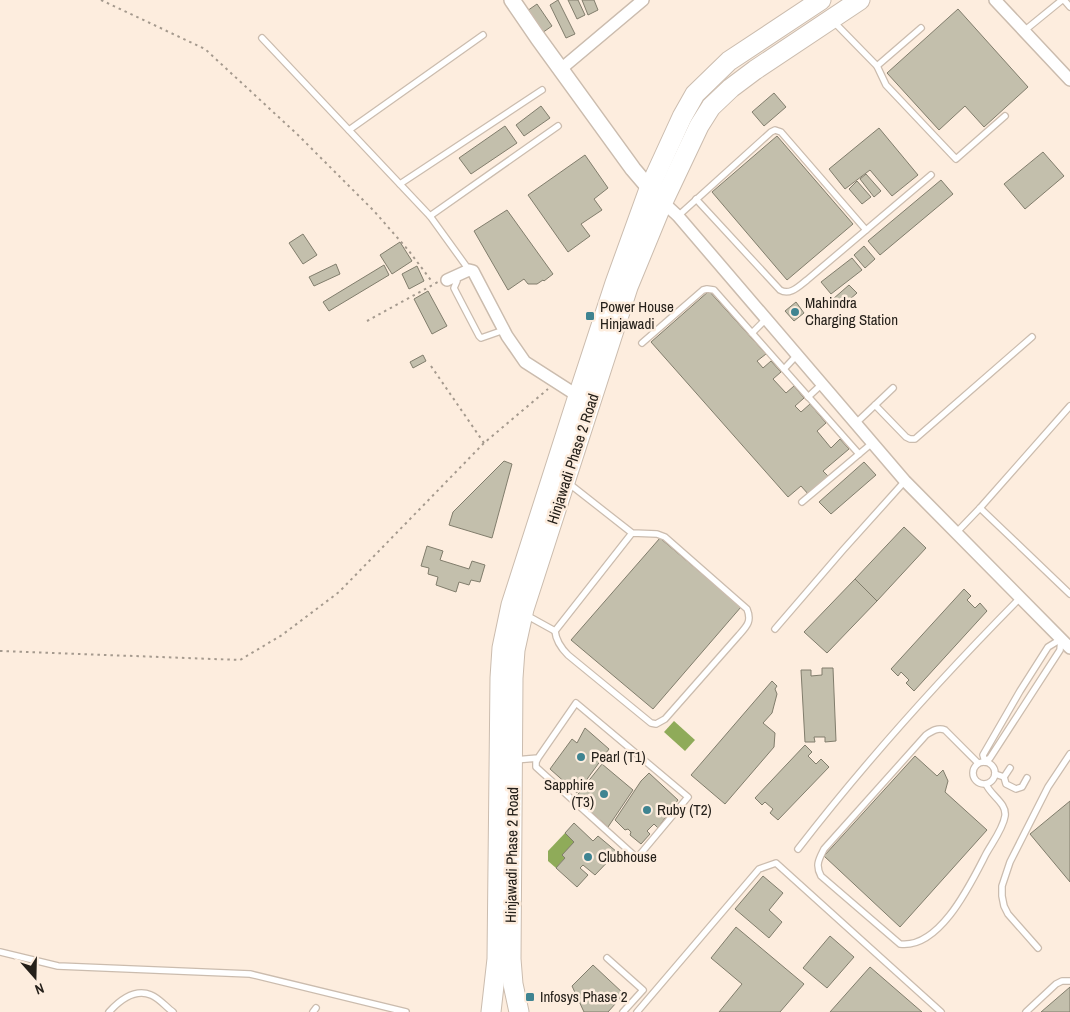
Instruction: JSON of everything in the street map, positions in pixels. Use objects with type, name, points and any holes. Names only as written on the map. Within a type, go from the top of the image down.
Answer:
[{"type":"main road","name":"Hinjawadi Phase 2 Road","points":[[519,1012],[513,984],[511,959],[513,678],[518,618],[578,396],[615,283],[649,190],[682,117],[695,94],[729,61],[821,0]]},
{"type":"main road","name":"Hinjawadi Phase 2 Road","points":[[491,1012],[497,959],[500,678],[502,648],[518,618],[566,481],[628,287],[687,148],[711,107],[731,88],[755,70],[860,0]]},
{"type":"street","points":[[512,0],[649,190],[678,216],[871,444],[955,534],[1067,645]]},
{"type":"street","points":[[561,69],[643,0]]},
{"type":"street","points":[[995,0],[1070,80]]},
{"type":"street","points":[[451,278],[469,270],[473,272],[504,330],[525,362],[578,396]]},
{"type":"lane","points":[[1024,31],[1063,0],[1070,7]]},
{"type":"lane","points":[[831,20],[878,66],[886,85],[956,159],[1005,116]]},
{"type":"lane","points":[[878,66],[921,28]]},
{"type":"lane","points":[[349,130],[483,35]]},
{"type":"lane","points":[[262,38],[430,216],[469,270]]},
{"type":"lane","points":[[400,184],[542,90]]},
{"type":"lane","points":[[430,216],[558,126]]},
{"type":"lane","points":[[678,216],[774,130],[781,132],[866,230]]},
{"type":"lane","points":[[696,199],[784,292],[793,290],[807,280],[931,175]]},
{"type":"lane","points":[[451,278],[457,281],[454,288],[481,338],[504,330]]},
{"type":"lane","points":[[642,343],[707,288],[714,290],[859,454]]},
{"type":"lane","points":[[752,333],[766,319]]},
{"type":"lane","points":[[875,405],[906,437],[915,439],[1032,337]]},
{"type":"lane","points":[[784,369],[797,355]]},
{"type":"lane","points":[[808,397],[822,384]]},
{"type":"lane","points":[[855,424],[893,388]]},
{"type":"lane","points":[[955,534],[1070,406]]},
{"type":"lane","points":[[802,502],[871,444]]},
{"type":"lane","points":[[566,481],[632,533],[652,533],[666,537],[747,609],[750,618],[748,624],[664,719],[656,724],[652,723],[568,655],[557,641],[555,631],[632,533]]},
{"type":"lane","points":[[774,629],[905,481]]},
{"type":"lane","points":[[980,508],[1070,594]]},
{"type":"lane","points":[[798,849],[829,809],[963,655],[1020,598]]},
{"type":"lane","points":[[518,618],[555,631]]},
{"type":"lane","points":[[981,762],[983,755],[1020,691],[1048,647],[1067,645]]},
{"type":"lane","points":[[986,784],[988,790],[1004,807],[1005,815],[1000,829],[970,886],[948,918],[922,939],[909,945],[900,944],[821,876],[817,869],[818,861],[824,849],[926,734],[935,730],[945,730],[981,762],[993,766],[995,774],[992,781],[986,784],[977,782],[973,777],[973,770],[981,762],[990,758],[1060,650],[1067,645]]},
{"type":"lane","points":[[576,703],[688,797],[637,858],[536,767],[538,758],[576,703]]},
{"type":"lane","points":[[1038,948],[1008,914],[1004,906],[1002,886],[1010,862],[1048,786],[1070,754]]},
{"type":"lane","points":[[512,760],[538,758]]},
{"type":"lane","points":[[1004,778],[1010,768]]},
{"type":"lane","points":[[995,774],[1004,778],[1006,784],[1016,789],[1022,787],[1026,778]]},
{"type":"lane","points":[[637,1012],[759,869],[776,863],[940,1012]]},
{"type":"lane","points":[[0,952],[58,966],[250,974],[406,1012]]},
{"type":"lane","points":[[607,958],[642,990],[623,1012]]},
{"type":"lane","points":[[1026,1012],[1056,984],[1062,981],[1070,981]]},
{"type":"lane","points":[[109,1012],[125,997],[145,994],[152,995],[173,1012]]},
{"type":"path","points":[[101,0],[205,49],[298,134],[374,211],[409,251],[433,283],[367,321]]},
{"type":"path","points":[[431,366],[484,443]]},
{"type":"path","points":[[0,651],[240,660],[282,635],[339,592],[484,443],[556,382]]},
{"type":"shaded area","points":[[674,721],[695,740],[685,751],[664,732]]},
{"type":"shaded area","points":[[565,833],[574,842],[565,858],[556,868],[548,861],[548,851]]},
{"type":"building","points":[[558,0],[575,34],[566,38],[550,5]]},
{"type":"building","points":[[568,0],[578,0],[585,15],[577,19]]},
{"type":"building","points":[[582,0],[594,0],[598,10],[588,15]]},
{"type":"building","points":[[537,4],[552,26],[542,33],[527,11]]},
{"type":"building","points":[[958,9],[1028,87],[984,127],[965,106],[939,130],[887,73]]},
{"type":"building","points":[[774,93],[786,107],[764,126],[752,112]]},
{"type":"building","points":[[541,106],[550,118],[524,136],[516,125]]},
{"type":"building","points":[[505,126],[517,143],[471,174],[459,158]]},
{"type":"building","points":[[879,128],[918,175],[892,196],[870,170],[845,189],[829,169]]},
{"type":"building","points":[[777,136],[853,224],[787,280],[712,192]]},
{"type":"building","points":[[1043,152],[1064,176],[1025,209],[1004,184]]},
{"type":"building","points":[[585,155],[608,188],[594,199],[602,210],[581,224],[590,236],[568,252],[528,195]]},
{"type":"building","points":[[866,174],[881,191],[874,197],[860,179]]},
{"type":"building","points":[[941,180],[953,194],[880,255],[868,241]]},
{"type":"building","points":[[857,181],[871,197],[862,204],[849,189]]},
{"type":"building","points":[[507,210],[553,274],[544,281],[537,284],[528,284],[524,279],[508,290],[474,231]]},
{"type":"building","points":[[303,234],[317,255],[303,264],[289,243]]},
{"type":"building","points":[[400,242],[412,261],[392,274],[380,255]]},
{"type":"building","points":[[864,246],[875,259],[865,268],[854,255]]},
{"type":"building","points":[[852,258],[862,270],[831,294],[821,282]]},
{"type":"building","points":[[336,264],[340,274],[314,286],[309,277]]},
{"type":"building","points":[[384,265],[389,275],[329,311],[323,302]]},
{"type":"building","points":[[417,266],[424,281],[409,289],[402,274]]},
{"type":"building","points":[[849,285],[857,293],[841,307],[833,299]]},
{"type":"building","points":[[428,291],[447,326],[432,334],[414,299]]},
{"type":"building","points":[[709,291],[766,354],[757,361],[763,368],[771,361],[781,372],[773,379],[786,393],[794,386],[804,398],[795,406],[801,412],[810,404],[826,423],[817,431],[831,448],[840,439],[849,449],[823,471],[829,477],[809,495],[801,486],[788,497],[651,342]]},
{"type":"building","name":"Mahindra Charging Station","points":[[796,302],[804,313],[794,321],[785,311]]},
{"type":"building","points":[[423,355],[426,361],[413,368],[410,362]]},
{"type":"building","points":[[504,461],[512,464],[492,538],[449,525],[453,512]]},
{"type":"building","points":[[864,462],[876,475],[831,514],[819,502]]},
{"type":"building","points":[[904,527],[926,548],[877,601],[855,579]]},
{"type":"building","points":[[660,538],[741,607],[653,709],[571,640]]},
{"type":"building","points":[[427,546],[443,551],[440,560],[469,569],[472,561],[485,565],[480,582],[471,580],[469,585],[459,582],[456,592],[436,585],[438,577],[428,574],[429,568],[421,566]]},
{"type":"building","points":[[855,579],[877,601],[827,653],[804,632]]},
{"type":"building","points":[[964,589],[971,596],[967,600],[975,608],[980,603],[987,611],[914,691],[906,683],[909,680],[901,672],[898,676],[891,669]]},
{"type":"building","points":[[822,668],[833,668],[836,741],[825,742],[825,737],[814,737],[815,742],[805,742],[801,670],[811,670],[811,676],[822,675]]},
{"type":"building","points":[[772,681],[777,686],[775,689],[777,694],[772,713],[763,723],[775,733],[774,747],[725,804],[691,775]]},
{"type":"building","name":"Pearl (T1)","points":[[585,728],[609,749],[577,793],[550,769],[572,739],[577,743]]},
{"type":"building","points":[[805,745],[812,752],[808,756],[816,764],[821,759],[829,767],[778,820],[770,813],[773,809],[765,802],[762,805],[755,798]]},
{"type":"building","points":[[915,756],[937,776],[943,770],[948,781],[945,792],[987,830],[900,927],[824,856]]},
{"type":"building","name":"Sapphire (T3)","points":[[602,764],[633,790],[608,827],[575,798]]},
{"type":"building","name":"Ruby (T2)","points":[[649,773],[678,800],[658,828],[654,824],[647,831],[650,834],[641,844],[630,835],[631,832],[628,829],[625,830],[615,820],[641,781]]},
{"type":"building","points":[[1070,801],[1070,882],[1030,834]]},
{"type":"building","name":"Clubhouse","points":[[574,823],[593,841],[598,836],[617,852],[595,875],[583,865],[580,868],[588,875],[577,887],[556,868],[565,858],[562,855],[574,842],[565,833]]},
{"type":"building","points":[[763,876],[783,893],[769,910],[782,922],[769,938],[735,909]]},
{"type":"building","points":[[736,927],[804,984],[780,1012],[719,1012],[742,984],[711,958]]},
{"type":"building","points":[[830,936],[854,957],[827,988],[803,968]]},
{"type":"building","points":[[593,965],[624,994],[608,1012],[584,1012],[572,986]]},
{"type":"building","points":[[870,967],[922,1012],[830,1012]]},
{"type":"building","points":[[1070,987],[1070,1012],[1041,1012]]},
{"type":"place","name":"Mahindra Charging Station","points":[[795,312]]},
{"type":"place","name":"Power House Hinjawadi","points":[[590,316]]},
{"type":"place","name":"Pearl (T1)","points":[[581,757]]},
{"type":"place","name":"Sapphire (T3)","points":[[604,794]]},
{"type":"place","name":"Ruby (T2)","points":[[647,810]]},
{"type":"place","name":"Clubhouse","points":[[588,857]]},
{"type":"place","name":"Infosys Phase 2","points":[[530,997]]}]
